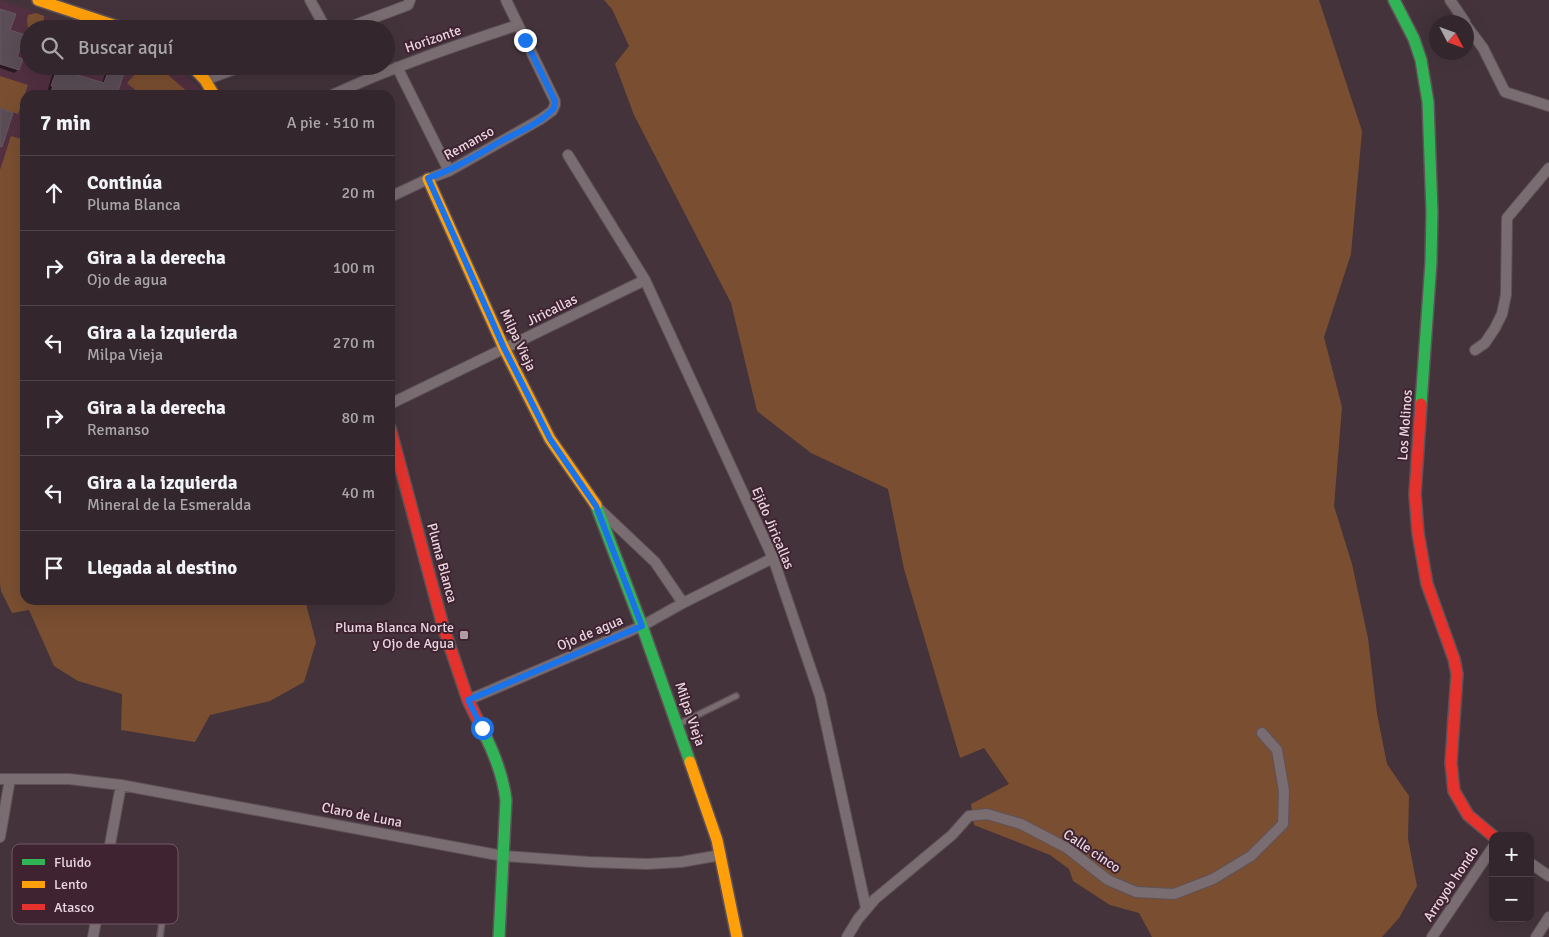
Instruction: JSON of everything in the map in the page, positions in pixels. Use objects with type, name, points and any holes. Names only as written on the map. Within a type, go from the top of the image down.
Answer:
[{"type":"street","points":[[38,0],[98,20]]},
{"type":"street","points":[[310,0],[321,20]]},
{"type":"street","points":[[506,0],[518,25]]},
{"type":"street","name":"Los Molinos","points":[[1394,0],[1414,39],[1421,60],[1428,102],[1430,145],[1431,262],[1415,494],[1418,533],[1427,584],[1454,659],[1457,674],[1458,688],[1451,763],[1454,791],[1468,815],[1489,833]]},
{"type":"street","points":[[1450,0],[1460,15]]},
{"type":"street","points":[[366,20],[409,2]]},
{"type":"street","name":"Horizonte","points":[[397,66],[518,25]]},
{"type":"street","name":"Remanso","points":[[395,194],[428,178],[449,171],[552,111],[555,101],[518,25]]},
{"type":"street","points":[[1474,35],[1483,48],[1505,92],[1549,106]]},
{"type":"street","points":[[397,66],[449,171]]},
{"type":"street","points":[[200,75],[211,90]]},
{"type":"street","points":[[205,80],[219,75]]},
{"type":"street","name":"Horizonte","points":[[343,90],[377,75]]},
{"type":"street","name":"Ejido Jiricallas","points":[[568,155],[645,280],[772,558],[820,696],[866,908]]},
{"type":"street","points":[[1474,350],[1485,343],[1502,314],[1506,295],[1507,218],[1549,168]]},
{"type":"street","name":"Milpa Vieja","points":[[428,178],[504,348],[550,439],[596,506],[655,562],[683,603]]},
{"type":"street","name":"Jiricallas","points":[[395,402],[645,280]]},
{"type":"street","name":"Pluma Blanca","points":[[395,447],[443,626],[468,700],[496,756],[504,784],[506,800],[499,937]]},
{"type":"street","name":"Milpa Vieja","points":[[596,506],[678,724],[721,855],[737,937]]},
{"type":"street","name":"Ojo de agua","points":[[468,700],[642,626],[772,558]]},
{"type":"street","name":"Calle cinco","points":[[866,908],[952,834],[969,816],[987,814],[1021,824],[1067,848],[1108,880],[1136,892],[1174,894],[1213,879],[1251,856],[1283,824],[1284,791],[1277,750],[1262,733]]},
{"type":"street","points":[[0,837],[5,779]]},
{"type":"street","name":"Claro de Luna","points":[[5,779],[69,780],[121,785],[503,856],[647,864],[681,862],[721,855]]},
{"type":"street","points":[[111,844],[121,785]]},
{"type":"street","name":"Arroyob hondo","points":[[1432,937],[1489,853]]},
{"type":"street","points":[[1534,866],[1549,876]]},
{"type":"street","points":[[847,937],[866,908]]},
{"type":"street","points":[[1536,937],[1549,917]]},
{"type":"street","points":[[94,937],[96,924]]},
{"type":"lane","points":[[678,724],[736,696]]},
{"type":"lane","points":[[160,937],[162,924]]},
{"type":"shaded area","points":[[0,0],[58,20],[20,20],[20,75],[184,75],[199,88],[200,90],[20,90],[20,246],[0,242]]},
{"type":"shaded area","points":[[604,0],[1319,0],[1362,131],[1351,254],[1324,337],[1342,407],[1334,506],[1352,564],[1368,638],[1377,714],[1387,764],[1409,796],[1408,839],[1417,886],[1399,918],[1382,937],[1152,937],[1139,913],[1110,905],[1073,881],[1069,869],[1050,855],[974,825],[971,804],[1009,784],[984,748],[960,758],[904,569],[888,489],[811,453],[757,411],[731,303],[634,115],[615,64],[629,46],[612,9]]},
{"type":"shaded area","points":[[36,13],[44,16],[44,20],[27,20],[28,15]]},
{"type":"shaded area","points":[[134,75],[168,75],[185,90],[135,90],[127,83]]},
{"type":"shaded area","points":[[0,76],[28,85],[26,90],[20,90],[20,108],[18,114],[0,108]]},
{"type":"shaded area","points":[[11,136],[20,139],[20,605],[306,605],[316,642],[304,682],[270,701],[210,715],[195,742],[121,730],[122,694],[78,681],[54,666],[29,610],[12,613],[1,591],[0,170]]},
{"type":"building","points":[[0,9],[16,14],[10,30],[20,33],[20,49],[17,57],[20,58],[20,67],[19,70],[0,64]]},
{"type":"building","points":[[55,75],[78,75],[104,83],[107,75],[123,75],[119,90],[52,90],[53,86],[51,86]]},
{"type":"building","points":[[0,108],[13,113],[2,147],[0,146]]},
{"type":"traffic: fast","points":[[1394,0],[1414,39],[1421,60],[1428,102],[1432,212],[1431,262],[1421,404]]},
{"type":"traffic: fast","points":[[596,505],[642,626],[690,762]]},
{"type":"traffic: fast","points":[[484,733],[498,765],[506,800],[499,937]]},
{"type":"traffic: slow","points":[[38,0],[98,20]]},
{"type":"traffic: slow","points":[[200,75],[211,90]]},
{"type":"traffic: slow","points":[[428,179],[504,348],[550,439],[596,505]]},
{"type":"traffic: slow","points":[[690,762],[717,840],[737,937]]},
{"type":"traffic: jam","points":[[1421,404],[1415,494],[1418,533],[1427,584],[1454,659],[1457,674],[1451,763],[1454,791],[1468,815],[1489,833]]},
{"type":"traffic: jam","points":[[395,447],[443,626],[468,700],[484,733]]},
{"type":"place","name":"Pluma Blanca Norte y Ojo de Agua","points":[[464,635]]},
{"type":"route","points":[[482,728],[468,700],[642,626],[596,506],[550,439],[504,348],[428,178],[449,171],[552,111],[555,101],[525,40]]}]
